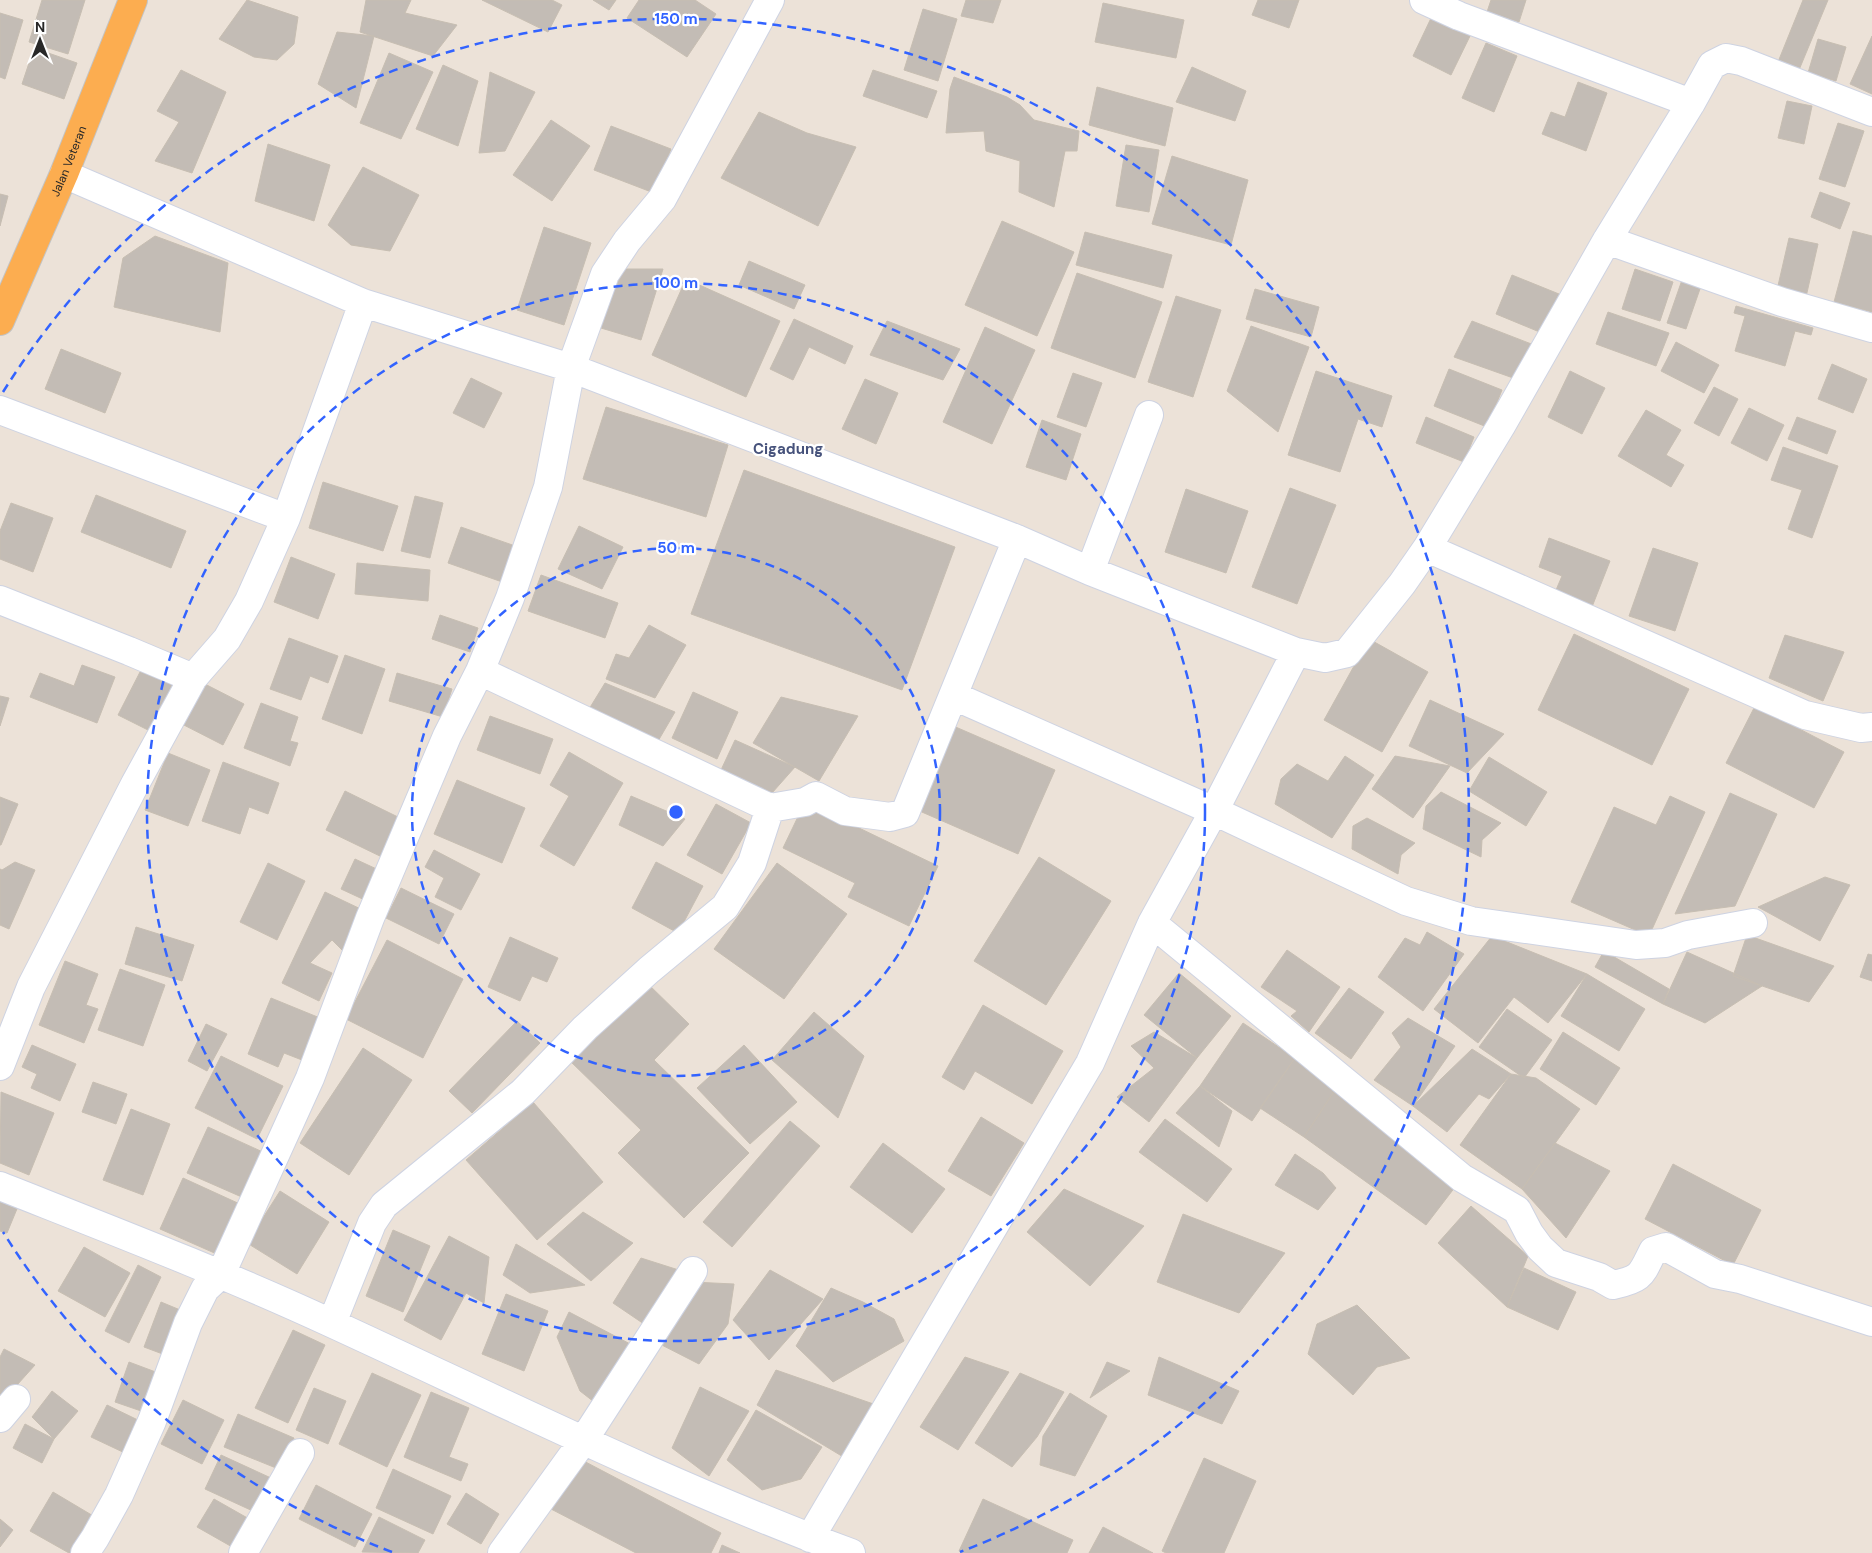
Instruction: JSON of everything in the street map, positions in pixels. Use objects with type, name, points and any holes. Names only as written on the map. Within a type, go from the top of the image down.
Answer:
[{"type":"highway","name":"Jalan Veteran","points":[[0,321],[64,174],[133,0]]},
{"type":"street","points":[[85,1553],[119,1495],[152,1421],[188,1323],[205,1289],[221,1274],[310,1078],[370,918],[447,736],[480,671],[510,598],[548,488],[571,368],[605,274],[627,241],[662,199],[770,0]]},
{"type":"street","points":[[1424,0],[1477,23],[1691,103]]},
{"type":"street","points":[[64,174],[363,303],[571,368],[1017,539],[1090,571],[1296,652],[1325,658],[1347,653],[1402,584],[1427,548],[1501,426],[1607,240],[1691,103],[1712,65],[1726,58],[1741,61],[1872,112]]},
{"type":"street","points":[[1607,240],[1782,302],[1872,328]]},
{"type":"street","points":[[0,1066],[31,987],[135,784],[193,678],[227,639],[249,601],[286,518],[363,303]]},
{"type":"street","points":[[0,410],[286,518]]},
{"type":"street","points":[[1090,571],[1149,415]]},
{"type":"street","points":[[480,671],[770,808],[805,802],[816,796],[844,811],[890,817],[905,813],[1017,539]]},
{"type":"street","points":[[1427,548],[1805,715],[1861,728],[1872,728]]},
{"type":"street","points":[[0,600],[129,650],[193,678]]},
{"type":"street","points":[[810,1538],[1090,1063],[1152,923],[1214,811],[1296,652]]},
{"type":"street","points":[[954,696],[1214,811],[1406,901],[1471,921],[1636,945],[1664,943],[1688,935],[1753,923]]},
{"type":"street","points":[[332,1323],[372,1223],[384,1205],[523,1092],[585,1028],[725,906],[752,863],[770,808]]},
{"type":"street","points":[[1152,923],[1462,1178],[1517,1210],[1529,1233],[1540,1248],[1556,1262],[1599,1276],[1613,1285],[1631,1281],[1641,1275],[1653,1251],[1666,1247],[1715,1274],[1740,1280],[1872,1322]]},
{"type":"street","points":[[0,1186],[221,1274],[332,1323],[583,1441],[810,1538],[851,1553]]},
{"type":"street","points":[[502,1553],[583,1441],[693,1271]]},
{"type":"street","points":[[243,1553],[300,1453]]},
{"type":"building","points":[[42,0],[85,0],[68,54],[29,42]]},
{"type":"building","points":[[247,0],[298,17],[294,44],[277,60],[254,57],[219,39]]},
{"type":"building","points":[[366,0],[411,0],[405,13],[457,25],[433,56],[360,32]]},
{"type":"building","points":[[482,0],[552,0],[562,5],[548,32]]},
{"type":"building","points":[[593,0],[616,0],[609,10]]},
{"type":"building","points":[[639,0],[695,0],[716,14],[687,57],[627,18]]},
{"type":"building","points":[[966,0],[1001,0],[993,23],[961,16]]},
{"type":"building","points":[[1258,0],[1299,0],[1289,28],[1252,15]]},
{"type":"building","points":[[1491,0],[1526,0],[1519,22],[1487,12]]},
{"type":"building","points":[[1803,0],[1828,0],[1799,70],[1778,62]]},
{"type":"building","points":[[1103,3],[1184,20],[1176,58],[1095,42]]},
{"type":"building","points":[[923,9],[957,19],[938,81],[904,70]]},
{"type":"building","points":[[0,13],[23,20],[5,79],[0,77]]},
{"type":"building","points":[[1432,16],[1471,34],[1451,75],[1413,56]]},
{"type":"building","points":[[337,32],[374,36],[356,108],[318,84]]},
{"type":"building","points":[[1872,36],[1872,94],[1850,84]]},
{"type":"building","points":[[1818,39],[1846,47],[1836,81],[1808,73]]},
{"type":"building","points":[[1486,43],[1517,56],[1494,112],[1462,98]]},
{"type":"building","points":[[34,48],[77,63],[64,99],[22,84]]},
{"type":"building","points":[[389,53],[433,72],[401,139],[360,123]]},
{"type":"building","points":[[443,65],[478,81],[458,146],[416,129]]},
{"type":"building","points":[[1192,67],[1246,91],[1235,121],[1176,102]]},
{"type":"building","points":[[181,70],[226,92],[192,173],[155,161],[179,122],[157,111]]},
{"type":"building","points":[[873,70],[937,91],[927,118],[863,96]]},
{"type":"building","points":[[490,72],[535,92],[505,151],[479,153]]},
{"type":"building","points":[[954,77],[1007,97],[1020,105],[1034,120],[1079,131],[1077,151],[1065,151],[1054,207],[1019,192],[1020,161],[986,151],[984,131],[946,133],[950,89]]},
{"type":"building","points":[[1578,82],[1607,93],[1586,151],[1542,134],[1551,112],[1565,117]]},
{"type":"building","points":[[1097,87],[1173,108],[1165,146],[1089,125]]},
{"type":"building","points":[[1787,101],[1812,106],[1804,144],[1778,138]]},
{"type":"building","points":[[759,112],[807,133],[856,147],[818,226],[721,178]]},
{"type":"building","points":[[551,120],[590,146],[552,201],[513,175]]},
{"type":"building","points":[[1838,123],[1864,131],[1845,187],[1819,179]]},
{"type":"building","points":[[611,126],[671,149],[654,193],[594,170]]},
{"type":"building","points":[[268,144],[330,165],[314,221],[255,201]]},
{"type":"building","points":[[1126,145],[1159,150],[1149,212],[1116,206]]},
{"type":"building","points":[[1172,156],[1248,180],[1231,245],[1152,224]]},
{"type":"building","points":[[363,167],[419,195],[390,251],[351,245],[328,225]]},
{"type":"building","points":[[1820,192],[1850,203],[1840,229],[1811,217]]},
{"type":"building","points":[[0,194],[8,196],[0,226]]},
{"type":"building","points":[[1002,221],[1074,252],[1037,336],[965,305]]},
{"type":"building","points":[[544,227],[591,243],[564,325],[517,310]]},
{"type":"building","points":[[1853,231],[1872,236],[1872,312],[1834,302]]},
{"type":"building","points":[[1085,232],[1172,255],[1163,288],[1076,265]]},
{"type":"building","points":[[155,236],[228,263],[220,332],[114,307],[123,258]]},
{"type":"building","points":[[1789,238],[1818,244],[1806,297],[1777,290]]},
{"type":"building","points":[[749,261],[805,285],[794,309],[739,285]]},
{"type":"building","points":[[619,269],[663,269],[641,340],[601,328]]},
{"type":"building","points":[[1635,269],[1673,282],[1660,321],[1622,309]]},
{"type":"building","points":[[1077,273],[1162,302],[1135,378],[1051,348]]},
{"type":"building","points":[[1512,275],[1559,294],[1542,333],[1496,314]]},
{"type":"building","points":[[686,279],[780,321],[746,397],[652,355]]},
{"type":"building","points":[[1682,280],[1701,286],[1686,329],[1667,323]]},
{"type":"building","points":[[1255,289],[1319,307],[1311,337],[1246,319]]},
{"type":"building","points":[[1176,296],[1221,310],[1193,397],[1148,382]]},
{"type":"building","points":[[1736,306],[1813,328],[1811,335],[1795,331],[1785,366],[1735,351],[1745,316],[1734,313]]},
{"type":"building","points":[[1608,312],[1669,333],[1656,366],[1596,344]]},
{"type":"building","points":[[794,319],[853,346],[845,364],[809,347],[793,380],[770,369]]},
{"type":"building","points":[[887,321],[960,349],[943,380],[870,355]]},
{"type":"building","points":[[1472,321],[1534,345],[1516,379],[1454,357]]},
{"type":"building","points":[[1251,326],[1309,347],[1278,432],[1227,391]]},
{"type":"building","points":[[985,327],[1035,350],[992,444],[943,422]]},
{"type":"building","points":[[1676,342],[1719,365],[1704,393],[1661,371]]},
{"type":"building","points":[[61,349],[121,373],[105,413],[45,389]]},
{"type":"building","points":[[1832,364],[1867,379],[1853,413],[1818,399]]},
{"type":"building","points":[[1449,369],[1502,390],[1487,427],[1434,406]]},
{"type":"building","points":[[1316,371],[1392,396],[1382,427],[1358,419],[1340,472],[1288,455]]},
{"type":"building","points":[[1570,371],[1605,388],[1582,434],[1548,417]]},
{"type":"building","points":[[1073,373],[1102,383],[1086,427],[1057,417]]},
{"type":"building","points":[[471,378],[502,393],[484,428],[453,413]]},
{"type":"building","points":[[865,379],[898,393],[876,444],[842,429]]},
{"type":"building","points":[[1714,387],[1738,399],[1719,436],[1694,423]]},
{"type":"building","points":[[606,407],[728,445],[706,517],[583,479]]},
{"type":"building","points":[[1749,408],[1784,425],[1767,461],[1731,443]]},
{"type":"building","points":[[1646,410],[1681,430],[1666,455],[1684,465],[1671,487],[1618,456]]},
{"type":"building","points":[[1426,417],[1474,437],[1464,462],[1416,443]]},
{"type":"building","points":[[1797,417],[1836,431],[1827,454],[1788,439]]},
{"type":"building","points":[[1042,420],[1081,434],[1066,480],[1026,467]]},
{"type":"building","points":[[1783,447],[1838,466],[1812,538],[1788,529],[1802,490],[1771,480]]},
{"type":"building","points":[[744,470],[955,547],[902,690],[691,614]]},
{"type":"building","points":[[323,482],[398,506],[383,551],[309,528]]},
{"type":"building","points":[[1290,488],[1336,505],[1297,604],[1252,587]]},
{"type":"building","points":[[1186,489],[1248,511],[1226,573],[1165,552]]},
{"type":"building","points":[[96,495],[186,531],[171,568],[81,532]]},
{"type":"building","points":[[415,496],[443,503],[430,558],[401,551]]},
{"type":"building","points":[[11,503],[53,518],[33,572],[0,559],[0,531]]},
{"type":"building","points":[[579,526],[623,547],[602,589],[558,569]]},
{"type":"building","points":[[461,527],[521,548],[508,584],[448,563]]},
{"type":"building","points":[[1549,538],[1610,561],[1590,612],[1553,597],[1562,576],[1539,567]]},
{"type":"building","points":[[1653,548],[1698,563],[1675,631],[1629,616]]},
{"type":"building","points":[[291,557],[335,574],[318,619],[274,602]]},
{"type":"building","points":[[357,563],[430,570],[428,601],[355,594]]},
{"type":"building","points":[[541,575],[618,603],[605,638],[528,611]]},
{"type":"building","points":[[440,615],[478,628],[470,652],[432,639]]},
{"type":"building","points":[[649,625],[686,645],[655,698],[606,679],[616,654],[629,658]]},
{"type":"building","points":[[1574,634],[1689,689],[1652,765],[1538,710]]},
{"type":"building","points":[[1785,635],[1844,652],[1823,701],[1769,678]]},
{"type":"building","points":[[289,638],[338,656],[328,683],[310,676],[301,700],[270,689]]},
{"type":"building","points":[[1369,639],[1428,672],[1382,752],[1324,720]]},
{"type":"building","points":[[345,655],[385,669],[362,734],[322,719]]},
{"type":"building","points":[[82,665],[115,677],[97,723],[30,697],[40,673],[74,686]]},
{"type":"building","points":[[140,672],[181,680],[154,733],[118,715]]},
{"type":"building","points":[[397,673],[452,689],[443,717],[389,701]]},
{"type":"building","points":[[199,681],[244,704],[223,745],[178,722]]},
{"type":"building","points":[[605,683],[675,712],[647,760],[586,714]]},
{"type":"building","points":[[693,692],[738,712],[717,759],[672,738]]},
{"type":"building","points":[[0,696],[9,698],[0,726]]},
{"type":"building","points":[[781,697],[858,716],[819,781],[753,743]]},
{"type":"building","points":[[1430,700],[1504,734],[1467,773],[1409,746]]},
{"type":"building","points":[[261,703],[298,717],[290,741],[298,743],[290,766],[244,748]]},
{"type":"building","points":[[1755,706],[1844,752],[1814,808],[1726,763]]},
{"type":"building","points":[[490,716],[553,739],[540,774],[477,750]]},
{"type":"building","points":[[951,725],[1055,770],[1018,854],[915,809]]},
{"type":"building","points":[[735,740],[795,767],[772,793],[721,770]]},
{"type":"building","points":[[569,752],[623,783],[574,866],[540,846],[569,796],[550,785]]},
{"type":"building","points":[[168,753],[210,770],[188,826],[145,810]]},
{"type":"building","points":[[1345,756],[1374,775],[1332,838],[1275,804],[1281,779],[1297,764],[1328,781]]},
{"type":"building","points":[[1395,756],[1450,766],[1413,818],[1372,789]]},
{"type":"building","points":[[1489,757],[1547,792],[1526,826],[1469,791]]},
{"type":"building","points":[[223,762],[279,783],[268,814],[249,807],[240,834],[202,821]]},
{"type":"building","points":[[457,780],[525,808],[502,863],[434,834]]},
{"type":"building","points":[[345,791],[402,819],[384,858],[326,830]]},
{"type":"building","points":[[1441,792],[1501,823],[1482,840],[1481,857],[1423,829],[1426,806]]},
{"type":"building","points":[[1730,793],[1777,814],[1735,906],[1675,914]]},
{"type":"building","points":[[631,796],[685,819],[663,846],[619,825]]},
{"type":"building","points":[[1670,796],[1705,812],[1649,936],[1571,902],[1614,807],[1656,825]]},
{"type":"building","points":[[0,797],[18,804],[1,845],[0,845]]},
{"type":"building","points":[[805,802],[938,866],[909,926],[848,897],[855,883],[783,848]]},
{"type":"building","points":[[716,804],[751,823],[722,874],[687,855]]},
{"type":"building","points":[[1367,818],[1415,843],[1401,855],[1398,874],[1352,849],[1353,826]]},
{"type":"building","points":[[434,850],[480,874],[461,910],[435,897],[444,878],[425,867]]},
{"type":"building","points":[[1039,857],[1111,901],[1046,1005],[974,961]]},
{"type":"building","points":[[355,859],[383,872],[369,902],[341,889]]},
{"type":"building","points":[[15,862],[35,870],[9,929],[0,925],[0,869],[2,870]]},
{"type":"building","points":[[656,862],[703,886],[678,933],[632,908]]},
{"type":"building","points":[[268,863],[305,881],[277,940],[240,922]]},
{"type":"building","points":[[777,863],[847,914],[784,999],[714,949]]},
{"type":"building","points":[[1825,877],[1850,885],[1820,941],[1758,907]]},
{"type":"building","points":[[401,888],[454,914],[439,944],[386,918]]},
{"type":"building","points":[[325,892],[367,912],[346,954],[332,940],[310,963],[332,973],[319,1001],[282,983]]},
{"type":"building","points":[[136,927],[194,945],[182,981],[125,964]]},
{"type":"building","points":[[1427,932],[1464,954],[1423,1011],[1378,977],[1405,938],[1420,945]]},
{"type":"building","points":[[1747,935],[1834,966],[1809,1002],[1733,976]]},
{"type":"building","points":[[1492,936],[1587,974],[1548,1023],[1514,997],[1478,1043],[1434,1009]]},
{"type":"building","points":[[510,937],[558,958],[547,982],[532,976],[520,1001],[488,987]]},
{"type":"building","points":[[387,940],[463,979],[423,1058],[346,1019]]},
{"type":"building","points":[[1287,950],[1340,987],[1309,1032],[1291,1016],[1297,1011],[1261,987]]},
{"type":"building","points":[[1604,951],[1669,989],[1663,1004],[1595,967]]},
{"type":"building","points":[[1687,952],[1762,986],[1705,1023],[1663,1004]]},
{"type":"building","points":[[1868,954],[1872,955],[1872,981],[1860,977]]},
{"type":"building","points":[[65,961],[98,974],[86,1005],[98,1009],[84,1043],[39,1025]]},
{"type":"building","points":[[120,969],[165,985],[143,1046],[98,1030]]},
{"type":"building","points":[[1179,973],[1231,1016],[1197,1058],[1144,1015]]},
{"type":"building","points":[[1587,974],[1645,1009],[1619,1051],[1561,1016]]},
{"type":"building","points":[[645,981],[689,1024],[654,1060],[749,1153],[684,1218],[618,1153],[641,1130],[568,1059]]},
{"type":"building","points":[[1349,988],[1384,1012],[1351,1059],[1315,1033]]},
{"type":"building","points":[[271,998],[320,1018],[302,1060],[284,1053],[278,1067],[248,1054]]},
{"type":"building","points":[[983,1005],[1063,1051],[1032,1104],[975,1071],[964,1090],[942,1077]]},
{"type":"building","points":[[1507,1009],[1552,1040],[1524,1078],[1479,1047]]},
{"type":"building","points":[[814,1012],[864,1056],[838,1118],[772,1060]]},
{"type":"building","points":[[1408,1018],[1455,1046],[1413,1106],[1374,1080],[1401,1047],[1392,1033]]},
{"type":"building","points":[[517,1021],[540,1043],[472,1113],[449,1091]]},
{"type":"building","points":[[1243,1023],[1295,1058],[1252,1121],[1200,1086]]},
{"type":"building","points":[[206,1024],[227,1034],[207,1071],[188,1061]]},
{"type":"building","points":[[1154,1032],[1197,1058],[1149,1122],[1117,1097],[1154,1068],[1131,1046]]},
{"type":"building","points":[[1563,1032],[1620,1068],[1596,1105],[1540,1069]]},
{"type":"building","points":[[32,1045],[76,1064],[60,1101],[31,1088],[37,1074],[22,1067]]},
{"type":"building","points":[[744,1045],[797,1102],[750,1144],[697,1088]]},
{"type":"building","points":[[363,1048],[412,1080],[349,1175],[300,1143]]},
{"type":"building","points":[[1472,1049],[1511,1074],[1489,1099],[1479,1094],[1447,1132],[1413,1106]]},
{"type":"building","points":[[221,1056],[283,1086],[257,1139],[195,1108]]},
{"type":"building","points":[[1295,1058],[1337,1087],[1304,1137],[1260,1108]]},
{"type":"building","points":[[1511,1074],[1536,1078],[1580,1109],[1522,1189],[1460,1145]]},
{"type":"building","points":[[93,1082],[127,1094],[116,1124],[82,1112]]},
{"type":"building","points":[[1200,1086],[1232,1111],[1219,1147],[1176,1113]]},
{"type":"building","points":[[1337,1087],[1462,1178],[1426,1225],[1304,1137]]},
{"type":"building","points":[[1,1092],[54,1113],[29,1175],[0,1163]]},
{"type":"building","points":[[533,1102],[603,1182],[537,1240],[466,1160]]},
{"type":"building","points":[[131,1109],[170,1124],[143,1195],[103,1180]]},
{"type":"building","points":[[981,1117],[1024,1143],[991,1196],[948,1171]]},
{"type":"building","points":[[1165,1119],[1232,1169],[1207,1202],[1139,1152]]},
{"type":"building","points":[[790,1121],[820,1146],[732,1247],[703,1222]]},
{"type":"building","points":[[208,1127],[265,1153],[244,1198],[187,1173]]},
{"type":"building","points":[[883,1143],[945,1189],[912,1233],[850,1187]]},
{"type":"building","points":[[1555,1143],[1610,1171],[1566,1238],[1522,1189]]},
{"type":"building","points":[[1295,1154],[1323,1173],[1336,1188],[1318,1210],[1275,1185]]},
{"type":"building","points":[[1673,1164],[1761,1210],[1733,1265],[1645,1219]]},
{"type":"building","points":[[183,1178],[242,1205],[219,1255],[160,1229]]},
{"type":"building","points":[[1064,1189],[1144,1226],[1090,1286],[1027,1232]]},
{"type":"building","points":[[280,1191],[329,1222],[297,1274],[247,1243]]},
{"type":"building","points":[[0,1196],[19,1204],[7,1233],[0,1231]]},
{"type":"building","points":[[1471,1206],[1528,1256],[1507,1307],[1438,1243]]},
{"type":"building","points":[[583,1212],[633,1243],[591,1281],[547,1244]]},
{"type":"building","points":[[1183,1214],[1285,1253],[1239,1313],[1157,1282]]},
{"type":"building","points":[[393,1230],[430,1246],[403,1312],[366,1296]]},
{"type":"building","points":[[449,1236],[489,1257],[484,1303],[466,1293],[441,1340],[404,1320]]},
{"type":"building","points":[[516,1244],[585,1285],[530,1293],[503,1275]]},
{"type":"building","points":[[84,1247],[130,1273],[105,1317],[58,1291]]},
{"type":"building","points":[[641,1258],[685,1272],[644,1324],[613,1303]]},
{"type":"building","points":[[138,1265],[161,1277],[129,1343],[105,1331]]},
{"type":"building","points":[[1524,1268],[1576,1292],[1558,1330],[1507,1307]]},
{"type":"building","points":[[770,1270],[823,1299],[769,1360],[733,1320]]},
{"type":"building","points":[[692,1282],[734,1284],[728,1324],[699,1364],[654,1341]]},
{"type":"building","points":[[831,1288],[863,1302],[894,1319],[904,1341],[833,1382],[796,1346]]},
{"type":"building","points":[[506,1294],[548,1311],[524,1371],[482,1354]]},
{"type":"building","points":[[161,1302],[185,1312],[168,1356],[144,1347]]},
{"type":"building","points":[[1357,1305],[1410,1358],[1377,1367],[1353,1395],[1308,1354],[1317,1324]]},
{"type":"building","points":[[569,1312],[634,1346],[598,1405],[580,1391],[557,1337]]},
{"type":"building","points":[[293,1330],[325,1345],[288,1423],[255,1408]]},
{"type":"building","points":[[4,1349],[35,1365],[0,1404],[0,1357]]},
{"type":"building","points":[[965,1357],[1009,1372],[958,1450],[920,1427]]},
{"type":"building","points":[[1159,1357],[1239,1391],[1222,1424],[1148,1395]]},
{"type":"building","points":[[129,1362],[161,1374],[147,1413],[115,1402]]},
{"type":"building","points":[[1107,1362],[1130,1371],[1090,1398]]},
{"type":"building","points":[[776,1370],[882,1407],[850,1461],[757,1405]]},
{"type":"building","points":[[372,1373],[421,1395],[387,1467],[339,1444]]},
{"type":"building","points":[[1020,1373],[1064,1392],[1037,1437],[1012,1467],[975,1443]]},
{"type":"building","points":[[700,1387],[749,1411],[709,1476],[672,1448]]},
{"type":"building","points":[[314,1388],[346,1401],[328,1444],[296,1430]]},
{"type":"building","points":[[52,1391],[78,1411],[54,1439],[32,1417]]},
{"type":"building","points":[[431,1392],[469,1408],[449,1457],[468,1464],[461,1481],[404,1457]]},
{"type":"building","points":[[1070,1393],[1107,1416],[1075,1476],[1040,1465],[1043,1436]]},
{"type":"building","points":[[183,1400],[224,1420],[202,1464],[161,1444]]},
{"type":"building","points":[[107,1405],[142,1422],[127,1454],[91,1437]]},
{"type":"building","points":[[756,1410],[822,1447],[801,1479],[762,1490],[727,1460]]},
{"type":"building","points":[[238,1414],[294,1438],[281,1470],[224,1447]]},
{"type":"building","points":[[25,1424],[54,1439],[42,1463],[13,1448]]},
{"type":"building","points":[[221,1455],[271,1478],[255,1512],[205,1489]]},
{"type":"building","points":[[578,1458],[721,1533],[711,1553],[636,1553],[551,1509]]},
{"type":"building","points":[[1204,1458],[1256,1481],[1224,1553],[1166,1553],[1162,1551]]},
{"type":"building","points":[[393,1469],[451,1496],[433,1534],[376,1508]]},
{"type":"building","points":[[316,1485],[372,1514],[355,1547],[299,1519]]},
{"type":"building","points":[[53,1492],[95,1517],[74,1553],[69,1553],[30,1531]]},
{"type":"building","points":[[466,1493],[499,1514],[481,1544],[447,1524]]},
{"type":"building","points":[[214,1499],[251,1520],[234,1548],[197,1527]]},
{"type":"building","points":[[983,1499],[1073,1540],[1067,1553],[964,1553],[959,1551]]},
{"type":"building","points":[[379,1517],[425,1540],[418,1553],[362,1552]]},
{"type":"building","points":[[0,1519],[13,1530],[0,1547]]},
{"type":"building","points":[[1103,1527],[1153,1553],[1089,1553]]},
{"type":"building","points":[[722,1545],[740,1553],[719,1553]]},
{"type":"district","name":"Cigadung","points":[[788,449]]}]
